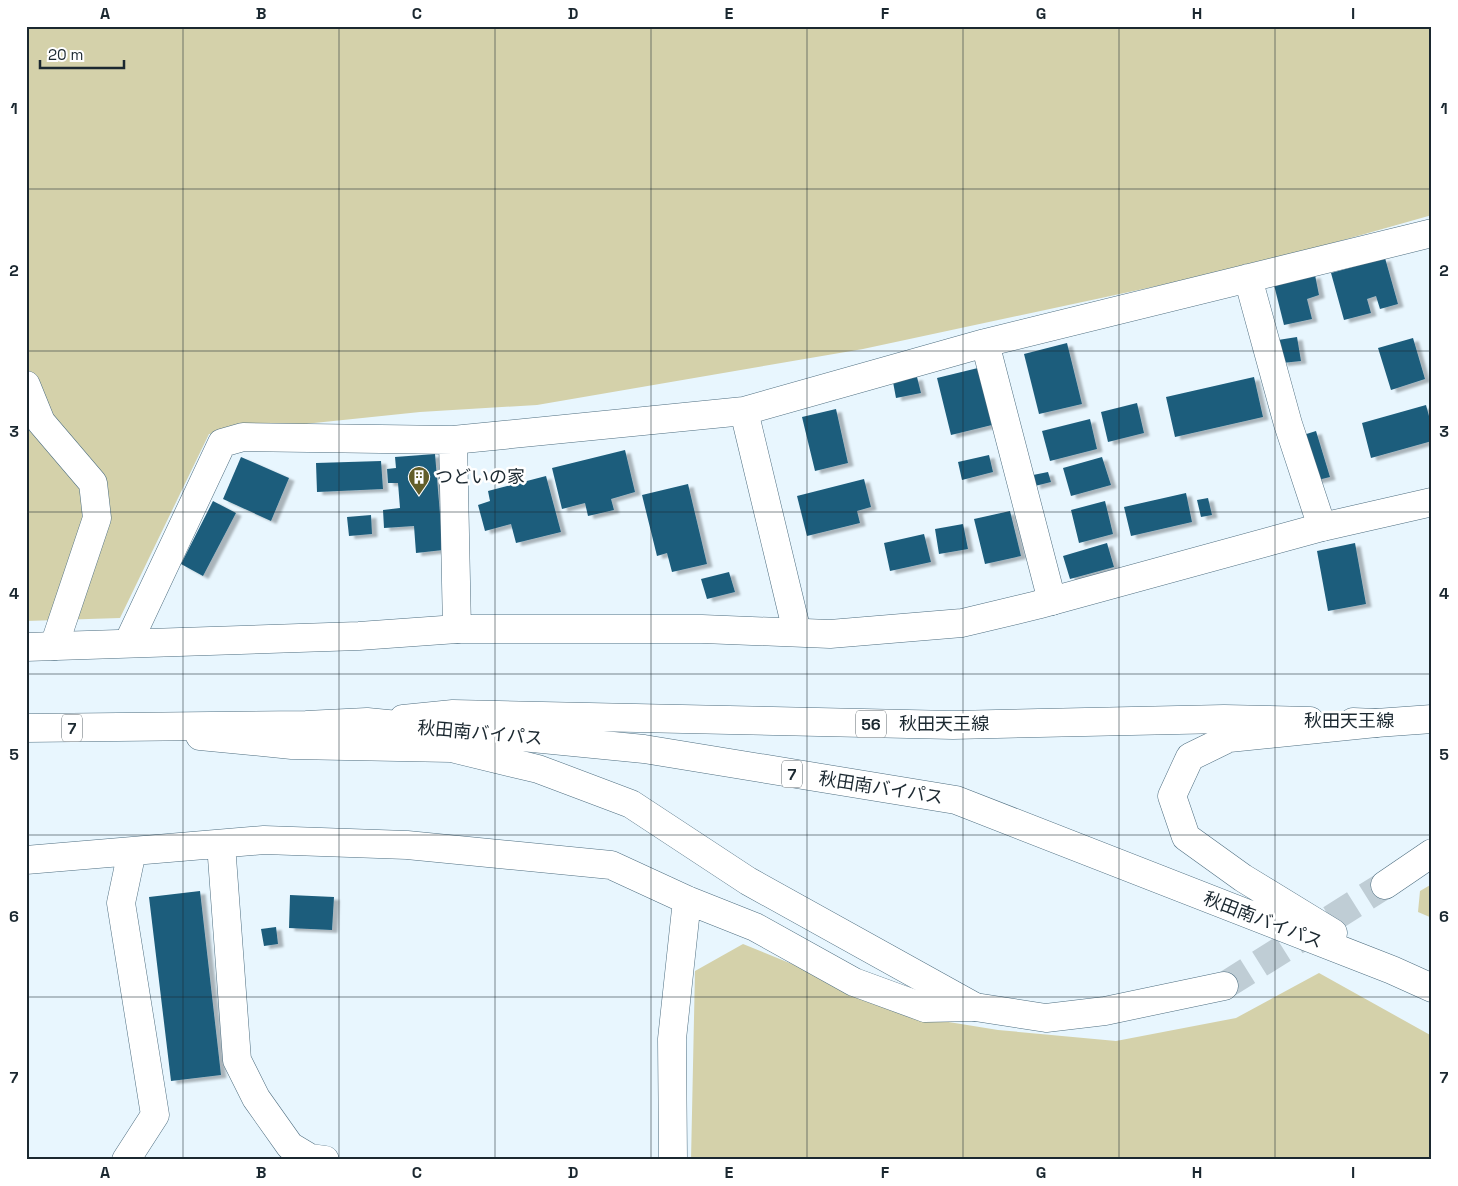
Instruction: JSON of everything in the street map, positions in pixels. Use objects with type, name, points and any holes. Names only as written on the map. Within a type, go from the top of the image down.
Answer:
[{"type":"main road","points":[[128,643],[222,443],[242,437],[453,440],[744,411],[985,343],[1432,233]]},
{"type":"main road","points":[[1248,278],[1288,424],[1322,527]]},
{"type":"main road","points":[[985,343],[1052,601]]},
{"type":"main road","points":[[26,385],[41,422],[93,483],[97,518],[54,646]]},
{"type":"main road","points":[[744,411],[797,632]]},
{"type":"main road","points":[[453,440],[457,629]]},
{"type":"main road","points":[[26,647],[359,636],[457,629],[702,629],[830,634],[962,623],[1052,601],[1322,527],[1432,502]]},
{"type":"main road","name":"秋田天王線","points":[[367,722],[453,714],[953,725],[1224,719],[1376,722],[1432,719]]},
{"type":"main road","name":"秋田南バイパス","points":[[118,728],[306,725],[367,722],[644,749],[956,800],[1392,970],[1432,988]]},
{"type":"main road","points":[[1376,722],[1230,738],[1190,757],[1172,796],[1186,837],[1244,878],[1392,970]]},
{"type":"main road","name":"7","points":[[26,728],[118,728]]},
{"type":"main road","points":[[118,728],[292,745],[451,748],[538,768],[631,804],[748,881],[975,1007]]},
{"type":"main road","points":[[26,860],[264,840],[407,845],[611,865],[687,900],[754,927],[854,982],[925,1008],[975,1007],[1046,1018],[1105,1011],[1224,986]]},
{"type":"main road","points":[[220,844],[237,1060],[256,1098],[290,1146],[310,1158],[325,1160]]},
{"type":"main road","points":[[126,1160],[154,1115],[121,902],[132,852]]},
{"type":"main road","points":[[1385,885],[1432,853]]},
{"type":"main road","points":[[673,1160],[672,1039],[687,900]]},
{"type":"shaded area","points":[[26,26],[1432,26],[1432,215],[1255,265],[863,349],[537,405],[420,412],[209,434],[120,618],[26,621]]},
{"type":"shaded area","points":[[1432,884],[1432,918],[1418,912],[1420,891]]},
{"type":"shaded area","points":[[743,944],[924,1018],[998,1030],[1116,1041],[1236,1018],[1319,973],[1432,1036],[1432,1160],[691,1160],[695,971]]},
{"type":"building","points":[[1385,258],[1398,304],[1380,309],[1376,296],[1367,299],[1371,313],[1344,320],[1331,273]]},
{"type":"building","points":[[1315,275],[1319,295],[1307,299],[1312,319],[1284,325],[1274,285]]},
{"type":"building","points":[[1297,337],[1301,361],[1282,363],[1278,340]]},
{"type":"building","points":[[1413,338],[1425,379],[1391,390],[1378,348]]},
{"type":"building","points":[[1067,343],[1082,404],[1039,414],[1024,354]]},
{"type":"building","points":[[982,367],[996,424],[951,435],[937,378]]},
{"type":"building","points":[[917,377],[921,393],[896,398],[893,382]]},
{"type":"building","points":[[1254,377],[1263,417],[1175,437],[1166,397]]},
{"type":"building","points":[[1137,403],[1144,433],[1108,442],[1101,412]]},
{"type":"building","points":[[1426,405],[1432,427],[1432,441],[1371,458],[1362,423]]},
{"type":"building","points":[[836,409],[848,463],[815,471],[802,417]]},
{"type":"building","points":[[1090,419],[1097,449],[1050,461],[1042,431]]},
{"type":"building","points":[[1316,431],[1330,477],[1314,481],[1300,436]]},
{"type":"building","points":[[625,450],[635,492],[611,499],[614,510],[588,516],[585,503],[562,509],[552,468]]},
{"type":"building","name":"つどいの家","points":[[435,454],[443,550],[416,553],[414,526],[384,528],[383,510],[400,508],[398,483],[388,483],[387,469],[396,468],[395,457]]},
{"type":"building","points":[[989,455],[993,472],[962,480],[958,462]]},
{"type":"building","points":[[241,457],[289,478],[271,521],[223,499]]},
{"type":"building","points":[[1102,457],[1111,485],[1071,496],[1063,468]]},
{"type":"building","points":[[381,461],[383,489],[317,492],[316,463]]},
{"type":"building","points":[[1048,472],[1051,482],[1035,486],[1033,475]]},
{"type":"building","points":[[546,476],[561,532],[516,543],[511,524],[485,531],[478,505],[490,501],[488,491]]},
{"type":"building","points":[[864,479],[871,507],[857,511],[860,523],[807,536],[797,496]]},
{"type":"building","points":[[688,484],[707,564],[672,572],[667,553],[657,556],[642,495]]},
{"type":"building","points":[[1186,493],[1192,522],[1131,536],[1124,507]]},
{"type":"building","points":[[1208,498],[1212,515],[1201,517],[1197,500]]},
{"type":"building","points":[[213,501],[236,513],[203,576],[181,564]]},
{"type":"building","points":[[1105,501],[1113,534],[1079,543],[1071,510]]},
{"type":"building","points":[[1010,511],[1021,556],[985,564],[974,519]]},
{"type":"building","points":[[371,515],[372,534],[349,536],[347,517]]},
{"type":"building","points":[[963,524],[968,549],[939,554],[935,529]]},
{"type":"building","points":[[924,534],[931,562],[890,571],[884,543]]},
{"type":"building","points":[[1107,543],[1114,567],[1070,579],[1063,556]]},
{"type":"building","points":[[1355,543],[1366,604],[1328,611],[1317,551]]},
{"type":"building","points":[[729,572],[735,592],[707,599],[701,579]]},
{"type":"building","points":[[200,891],[221,1075],[171,1081],[149,897]]},
{"type":"building","points":[[290,895],[334,897],[332,930],[289,928]]},
{"type":"building","points":[[276,927],[278,944],[264,946],[261,929]]},
{"type":"tunnel","points":[[1224,986],[1385,885]]},
{"type":"place","name":"つどいの家","points":[[419,496]]}]
